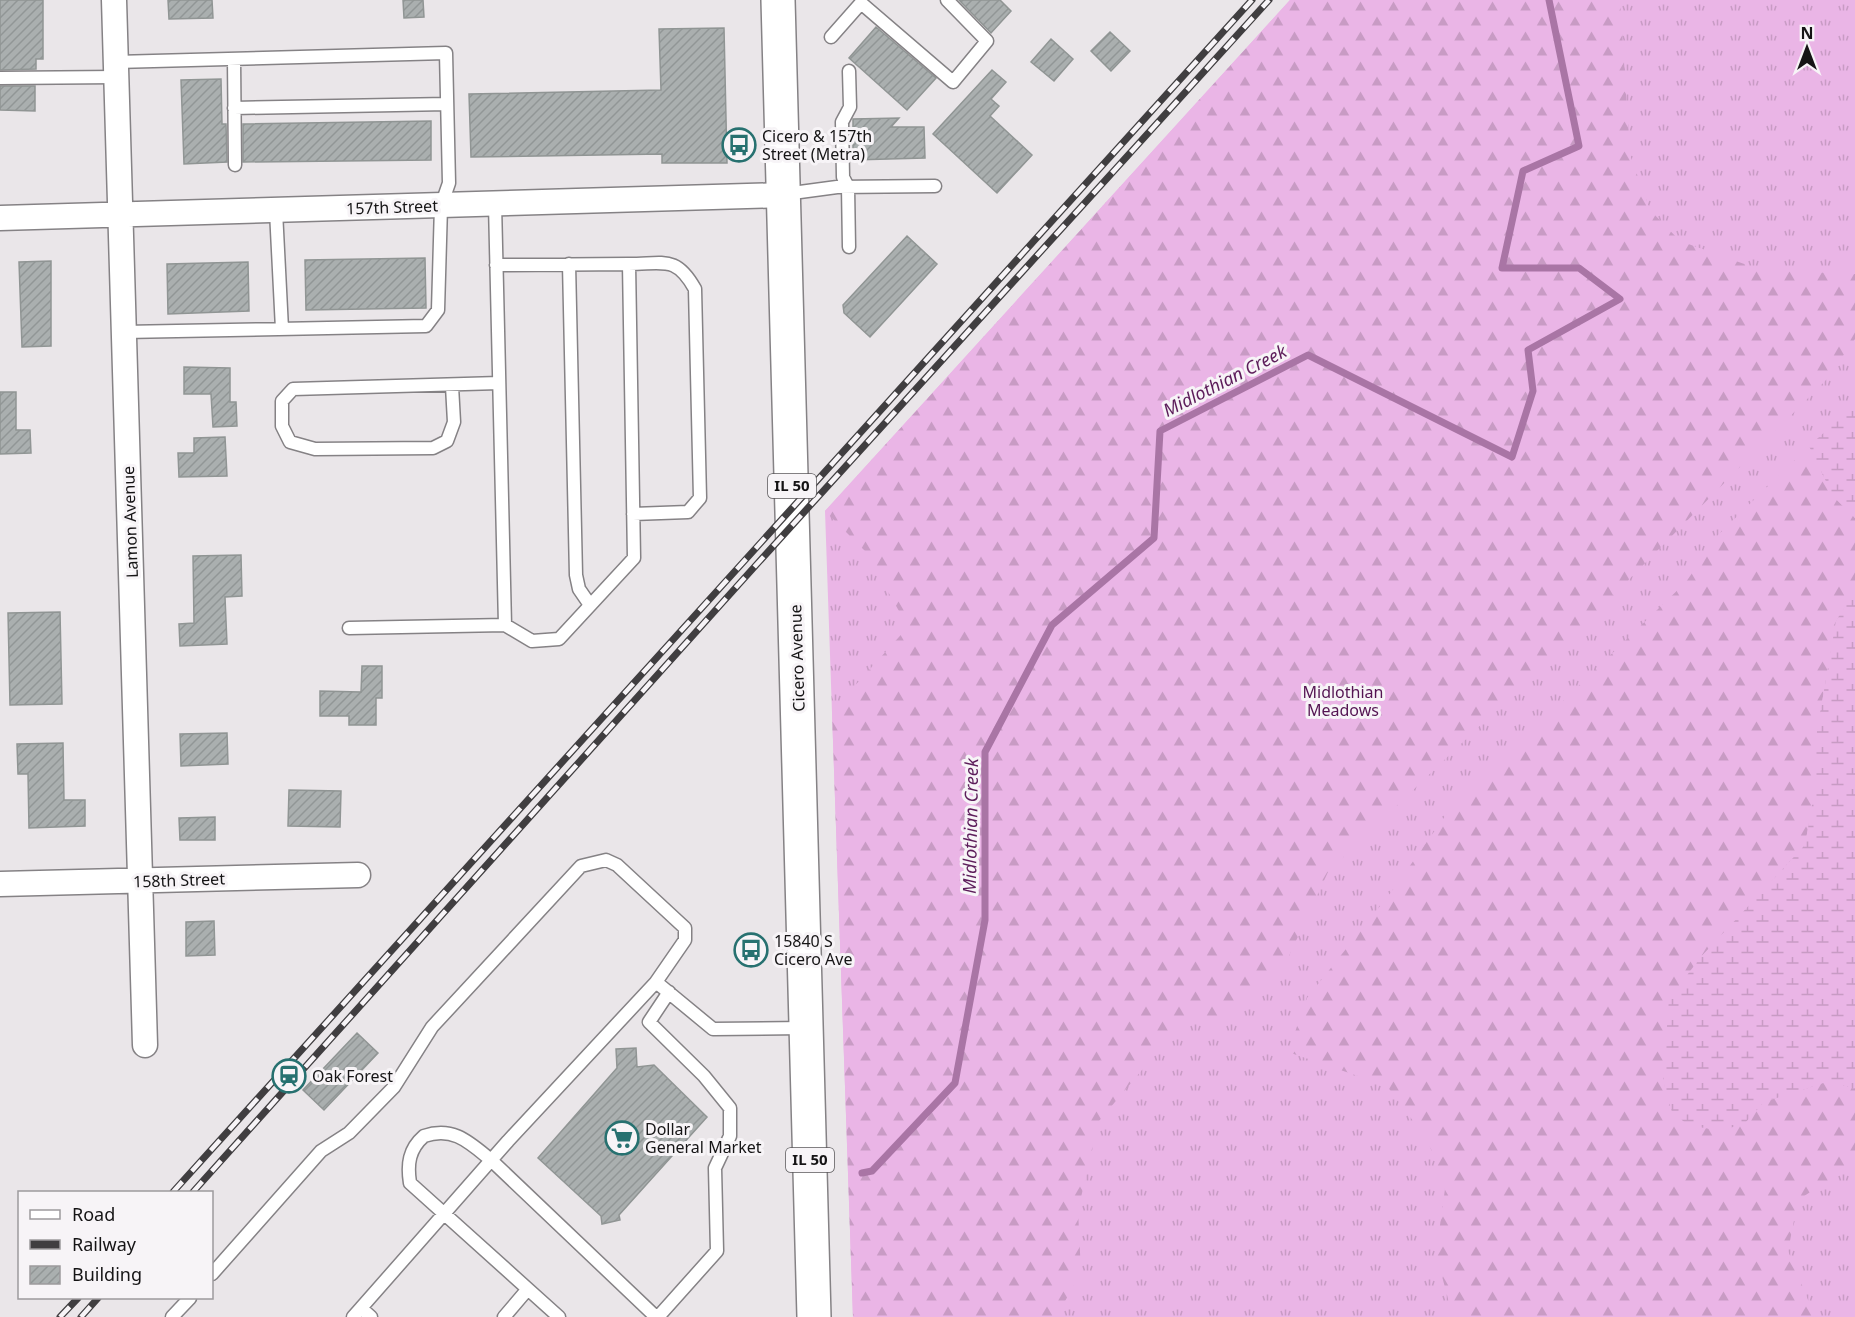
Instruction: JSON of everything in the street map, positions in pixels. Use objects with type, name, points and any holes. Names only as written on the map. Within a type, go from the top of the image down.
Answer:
[{"type":"main road","name":"Cicero Avenue","points":[[778,0],[814,1317]]},
{"type":"street","name":"Lamon Avenue","points":[[114,0],[145,1045]]},
{"type":"street","name":"157th Street","points":[[0,218],[784,195]]},
{"type":"street","name":"158th Street","points":[[0,884],[358,875]]},
{"type":"lane","points":[[831,37],[861,1],[953,82],[987,41],[947,0]]},
{"type":"lane","points":[[0,78],[116,70],[234,58],[446,53],[449,183],[441,206],[438,310],[426,326],[124,332]]},
{"type":"lane","points":[[234,58],[235,165]]},
{"type":"lane","points":[[849,70],[850,107],[842,122],[843,177],[848,187],[849,247]]},
{"type":"lane","points":[[234,108],[447,104]]},
{"type":"lane","points":[[784,195],[848,187],[935,186]]},
{"type":"lane","points":[[495,204],[505,625]]},
{"type":"lane","points":[[276,211],[282,329]]},
{"type":"lane","points":[[569,264],[576,575],[579,589],[590,605]]},
{"type":"lane","points":[[348,628],[505,625],[532,641],[559,639],[634,558],[629,264]]},
{"type":"lane","points":[[496,265],[673,264],[684,270],[695,289],[700,498],[688,512],[633,514]]},
{"type":"lane","points":[[452,386],[454,422],[447,441],[433,448],[315,449],[290,442],[282,426],[282,401],[293,389],[499,383]]},
{"type":"lane","points":[[213,1273],[321,1151],[349,1133],[394,1087],[432,1027],[581,866],[606,860],[617,865],[684,928],[685,940],[656,982],[491,1160],[357,1312],[371,1317]]},
{"type":"lane","points":[[656,982],[713,1029],[807,1028]]},
{"type":"lane","points":[[559,1317],[410,1183],[408,1166],[417,1142],[424,1136],[446,1131],[460,1136],[491,1160],[657,1317],[717,1251],[716,1168],[730,1136],[730,1108],[705,1076],[649,1022],[669,992]]},
{"type":"lane","points":[[504,1317],[527,1290]]},
{"type":"lane","points":[[172,1317],[189,1299]]},
{"type":"green space","name":"Midlothian Meadows","points":[[1290,0],[1855,0],[1855,1317],[853,1317],[825,511]]},
{"type":"green space","points":[[1290,0],[1620,0],[1630,155],[1650,210],[1680,241],[1761,270],[1855,274],[1855,339],[1826,380],[1573,636],[1328,872],[1288,958],[1226,1020],[1184,1020],[1099,1121],[1078,1210],[1081,1273],[1056,1317],[853,1317],[832,711],[908,627],[865,551],[825,511]]},
{"type":"green space","points":[[1855,405],[1855,518],[1833,496],[1809,446]]},
{"type":"green space","points":[[1809,446],[1833,496],[1855,518],[1855,590],[1836,622],[1817,731],[1814,794],[1805,845],[1700,958],[1663,1080],[1672,1112],[1688,1125],[1745,1123],[1764,1102],[1830,1081],[1855,1089],[1855,1163],[1798,1200],[1788,1251],[1815,1317],[1453,1317],[1436,1254],[1445,1189],[1428,1141],[1387,1086],[1288,1052],[1307,998],[1392,891],[1448,812],[1686,582],[1718,535]]},
{"type":"green space","points":[[1855,590],[1855,1089],[1830,1081],[1764,1102],[1745,1123],[1721,1131],[1688,1125],[1672,1112],[1663,1080],[1669,999],[1700,958],[1805,845],[1814,794],[1817,731],[1836,621]]},
{"type":"building","points":[[0,0],[43,0],[43,59],[36,59],[36,69],[0,70]]},
{"type":"building","points":[[168,0],[212,0],[213,18],[169,19]]},
{"type":"building","points":[[403,0],[423,0],[424,17],[404,18]]},
{"type":"building","points":[[959,0],[1000,0],[1011,11],[991,33]]},
{"type":"building","points":[[876,27],[936,78],[907,110],[849,58]]},
{"type":"building","points":[[724,28],[727,163],[662,163],[662,154],[471,157],[469,94],[661,90],[659,29]]},
{"type":"building","points":[[1110,32],[1130,51],[1111,71],[1091,51]]},
{"type":"building","points":[[1051,39],[1073,59],[1054,81],[1031,62]]},
{"type":"building","points":[[992,70],[1006,82],[991,99],[999,106],[990,116],[1032,155],[997,193],[933,134]]},
{"type":"building","points":[[221,79],[222,124],[226,124],[227,162],[184,164],[181,80]]},
{"type":"building","points":[[0,86],[35,86],[35,111],[0,110]]},
{"type":"building","points":[[899,118],[891,127],[924,127],[925,158],[853,160],[853,119]]},
{"type":"building","points":[[431,121],[431,160],[243,162],[243,124]]},
{"type":"building","points":[[907,236],[937,264],[870,337],[844,313],[843,305]]},
{"type":"building","points":[[425,258],[426,308],[306,310],[305,260]]},
{"type":"building","points":[[51,261],[51,346],[22,347],[19,262]]},
{"type":"building","points":[[248,262],[249,311],[168,314],[167,264]]},
{"type":"building","points":[[184,367],[230,368],[230,402],[236,402],[237,426],[213,427],[211,394],[184,394]]},
{"type":"building","points":[[0,392],[16,392],[16,430],[30,430],[31,453],[0,454]]},
{"type":"building","points":[[225,437],[227,476],[179,477],[178,453],[194,453],[194,438]]},
{"type":"building","points":[[241,555],[242,596],[225,597],[227,644],[180,646],[179,624],[194,623],[193,556]]},
{"type":"building","points":[[60,612],[62,704],[10,705],[8,613]]},
{"type":"building","points":[[362,666],[382,666],[382,698],[376,698],[376,725],[349,725],[349,716],[320,716],[320,691],[361,692]]},
{"type":"building","points":[[227,733],[228,764],[181,766],[180,734]]},
{"type":"building","points":[[63,743],[64,800],[85,800],[85,826],[29,828],[28,774],[18,774],[17,744]]},
{"type":"building","points":[[289,790],[341,791],[340,827],[288,826]]},
{"type":"building","points":[[215,817],[215,840],[180,840],[179,818]]},
{"type":"building","points":[[214,921],[215,955],[186,956],[186,922]]},
{"type":"building","points":[[357,1033],[378,1053],[324,1110],[303,1090]]},
{"type":"building","name":"Dollar General Market","points":[[636,1048],[637,1067],[654,1065],[707,1117],[619,1215],[620,1220],[602,1224],[601,1216],[538,1158],[617,1068],[616,1049]]},
{"type":"waterway","name":"Midlothian Creek","points":[[862,1173],[872,1171],[955,1083],[985,920],[985,752],[1052,625],[1154,538],[1160,431],[1308,355],[1512,457],[1533,391],[1528,350],[1620,299],[1579,268],[1502,268],[1523,171],[1579,146],[1549,0]]},
{"type":"railway","points":[[174,1191],[1252,0]]},
{"type":"railway","points":[[194,1191],[757,564],[1269,0]]},
{"type":"railway","points":[[60,1317],[77,1299]]},
{"type":"railway","points":[[81,1317],[97,1299]]},
{"type":"place","name":"Cicero & 157th Street (Metra)","points":[[739,145]]},
{"type":"place","name":"15840 S Cicero Ave","points":[[751,950]]},
{"type":"place","name":"Oak Forest","points":[[289,1076]]},
{"type":"place","name":"Dollar General Market","points":[[622,1138]]}]
